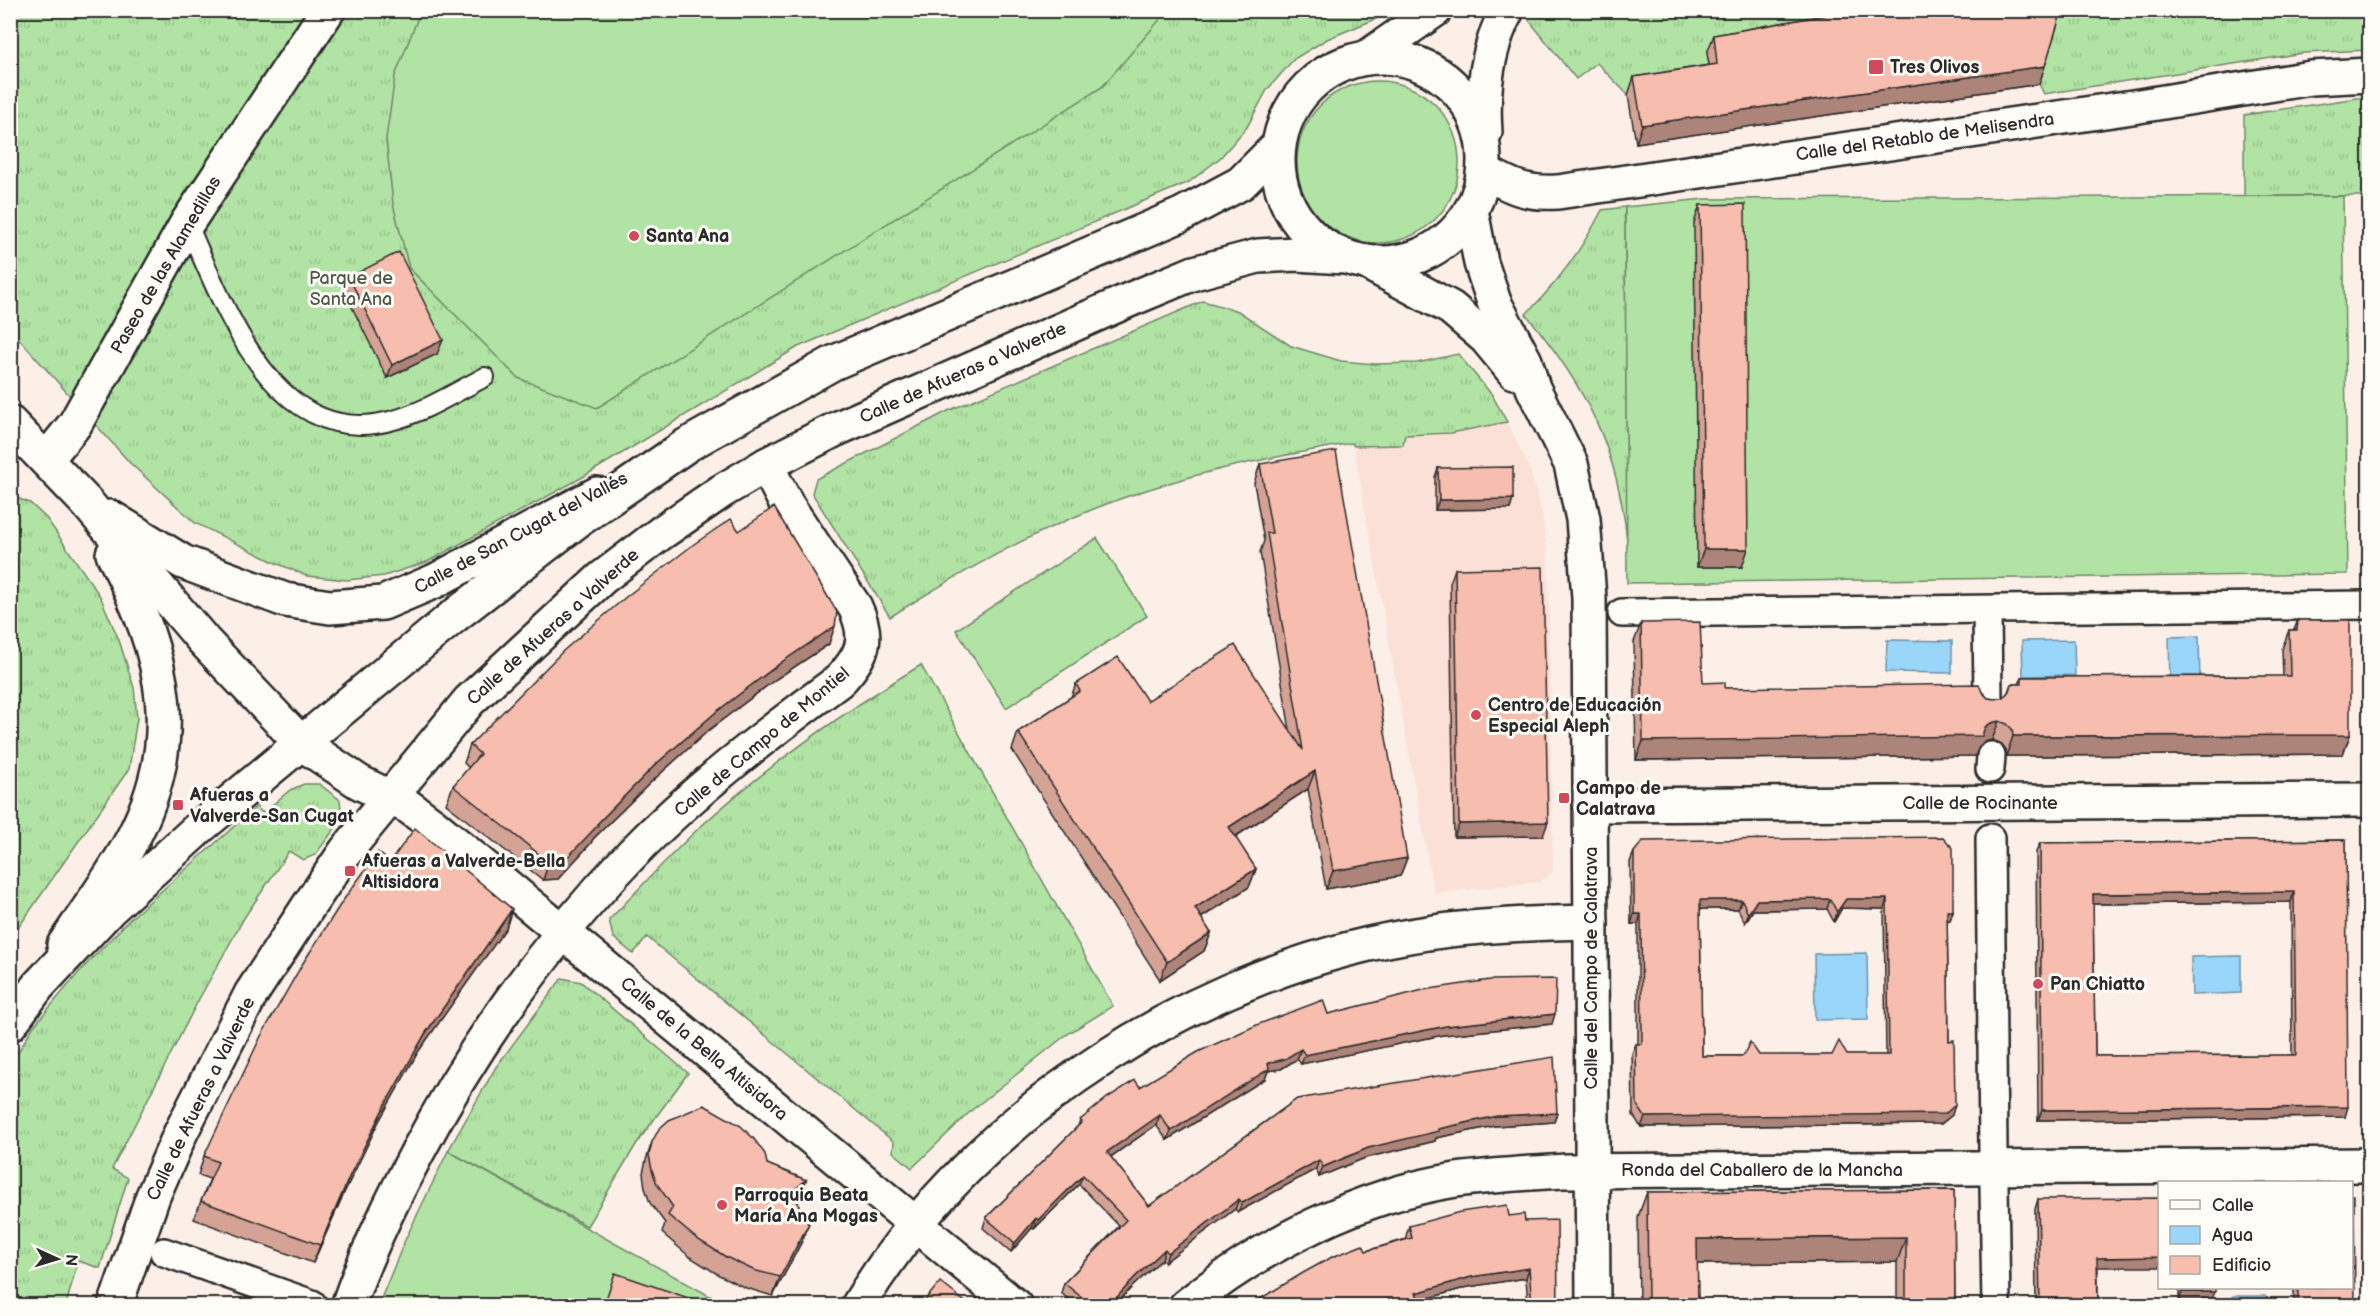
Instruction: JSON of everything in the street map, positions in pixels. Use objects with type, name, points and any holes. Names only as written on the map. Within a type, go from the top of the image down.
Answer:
[{"type":"street","name":"Paseo de las Alamedillas","points":[[46,460],[75,424],[187,223],[328,10]]},
{"type":"street","points":[[1366,58],[1435,10]]},
{"type":"street","points":[[1486,163],[1479,126],[1466,101],[1445,80],[1424,67],[1398,57],[1366,58],[1335,67],[1311,83],[1294,103],[1283,125],[1278,146],[1281,182],[1301,226],[1320,246],[1355,259],[1394,262],[1420,255],[1443,242],[1471,210],[1486,163],[1484,87],[1490,55],[1507,10]]},
{"type":"street","name":"Calle del Retablo de Melisendra","points":[[1486,163],[1518,189],[1530,193],[1558,192],[2139,106],[2311,78],[2370,75]]},
{"type":"street","points":[[11,1023],[38,986],[110,909],[200,827],[453,617],[560,535],[687,445],[833,363],[1181,215],[1240,183],[1278,146]]},
{"type":"street","name":"Calle del Campo de Calatrava","points":[[1471,210],[1481,263],[1494,302],[1525,361],[1533,388],[1571,464],[1583,519],[1589,598],[1593,1305]]},
{"type":"street","name":"Calle de Afueras a Valverde","points":[[115,1305],[153,1196],[181,1132],[240,1015],[280,948],[338,862],[468,701],[602,578],[722,491],[766,465],[888,406],[1194,273],[1258,256],[1296,254],[1355,259]]},
{"type":"street","name":"Calle del Campo de Calatrava","points":[[1355,259],[1451,308],[1486,339],[1521,381],[1533,388]]},
{"type":"street","name":"Calle de San Cugat del Vallés","points":[[11,425],[86,502],[204,641],[301,743],[359,782],[390,797]]},
{"type":"street","name":"Calle de San Cugat del Vallés","points":[[86,502],[183,562],[285,600],[330,607],[383,603],[435,581],[687,445]]},
{"type":"street","name":"Calle de Campo de Montiel","points":[[348,1305],[388,1208],[444,1102],[528,975],[562,932],[632,854],[678,810],[742,755],[840,680],[853,666],[861,651],[864,636],[862,621],[855,607],[787,505],[766,465]]},
{"type":"street","name":"Calle de San Cugat del Vallés","points":[[38,986],[127,849],[147,805],[158,770],[164,732],[160,677],[150,637],[135,597],[86,502]]},
{"type":"street","points":[[1622,613],[2370,605]]},
{"type":"street","points":[[1988,610],[1988,703]]},
{"type":"street","name":"Calle de la Bella Altisidora","points":[[390,797],[409,807],[432,824],[1015,1305]]},
{"type":"street","name":"Calle de Rocinante","points":[[1590,805],[2370,800]]},
{"type":"street","points":[[1990,838],[1993,1152]]},
{"type":"street","points":[[858,1305],[916,1224],[979,1157],[1057,1090],[1135,1038],[1213,998],[1269,975],[1351,949],[1426,933],[1486,926],[1591,922]]},
{"type":"street","name":"Ronda del Caballero de la Mancha","points":[[1186,1305],[1213,1284],[1268,1249],[1327,1219],[1391,1196],[1454,1180],[1506,1174],[1593,1171],[2370,1166]]},
{"type":"street","points":[[1994,1185],[1996,1305]]},
{"type":"street","points":[[164,1252],[312,1304]]},
{"type":"lane","points":[[187,223],[253,359],[287,397],[319,418],[357,426],[389,422],[418,412],[485,377]]},
{"type":"shaded area","name":"Centro de Educación Especial Aleph","points":[[1507,422],[1529,467],[1542,513],[1548,558],[1553,872],[1539,882],[1434,893],[1353,443],[1403,445],[1405,435],[1451,433]]},
{"type":"green space","name":"Santa Ana","points":[[421,10],[1164,11],[1163,16],[1102,87],[597,408],[518,378],[409,268],[393,204],[386,139],[395,76]]},
{"type":"green space","points":[[1532,10],[1826,11],[1820,33],[1710,82],[1628,95],[1597,63],[1576,79],[1528,19]]},
{"type":"green space","name":"Parque de Santa Ana","points":[[10,11],[1395,11],[1327,39],[1294,59],[1267,90],[1247,127],[1220,158],[1189,182],[798,347],[581,478],[427,562],[384,576],[347,580],[307,576],[195,523],[130,463],[11,330]]},
{"type":"green space","points":[[2061,11],[2369,11],[2369,50],[2303,53],[2044,94],[2039,84]]},
{"type":"green space","points":[[1378,81],[1394,82],[1409,87],[1423,94],[1435,105],[1446,117],[1453,131],[1458,146],[1458,178],[1453,193],[1446,207],[1435,219],[1423,230],[1409,237],[1394,242],[1378,243],[1362,242],[1347,237],[1333,230],[1321,219],[1310,207],[1303,193],[1298,178],[1297,162],[1298,146],[1303,131],[1310,117],[1321,105],[1333,94],[1347,87],[1362,82]]},
{"type":"green space","points":[[2369,98],[2369,196],[2244,196],[2244,115]]},
{"type":"green space","points":[[2343,196],[2348,574],[1627,583],[1625,207],[1705,199]]},
{"type":"green space","points":[[1625,207],[1627,541],[1616,476],[1595,420],[1582,393],[1526,314],[1549,290],[1568,265],[1602,210]]},
{"type":"green space","points":[[1203,301],[1238,311],[1291,346],[1341,361],[1375,364],[1417,363],[1458,354],[1492,395],[1507,422],[1451,433],[1405,435],[1403,445],[1354,446],[1352,443],[1283,456],[1237,465],[1131,495],[1059,524],[991,557],[890,617],[812,493],[816,479],[948,411]]},
{"type":"green space","points":[[11,496],[30,503],[47,519],[100,596],[119,640],[134,688],[137,718],[129,769],[11,938]]},
{"type":"green space","points":[[1097,538],[1147,616],[1006,708],[956,630]]},
{"type":"green space","points":[[921,665],[1113,1006],[1066,1035],[973,1109],[912,1168],[893,1152],[894,1142],[647,937],[633,954],[613,937],[609,920],[687,839],[751,783],[834,721]]},
{"type":"green space","points":[[304,784],[319,784],[340,800],[342,819],[315,855],[303,860],[289,851],[244,918],[199,999],[112,1169],[128,1178],[100,1268],[78,1261],[66,1305],[11,1305],[11,1064],[33,1027],[81,970],[130,919],[256,807],[263,813],[290,790]]},
{"type":"green space","points":[[562,978],[581,982],[688,1073],[637,1143],[587,1226],[448,1151],[496,1067]]},
{"type":"green space","points":[[448,1151],[726,1305],[378,1306],[405,1240]]},
{"type":"water","points":[[2199,636],[2200,685],[2170,686],[2169,637]]},
{"type":"water","points":[[1887,640],[1952,641],[1952,673],[1886,672]]},
{"type":"water","points":[[2074,640],[2075,675],[2023,676],[2022,641]]},
{"type":"water","points":[[1867,953],[1868,1019],[1815,1020],[1814,954]]},
{"type":"water","points":[[2241,956],[2241,993],[2192,995],[2191,957]]},
{"type":"water","points":[[2233,1296],[2265,1296],[2266,1305],[2225,1305],[2225,1302]]},
{"type":"building","name":"Tres Olivos","points":[[1828,10],[2062,10],[2045,66],[1642,125],[1634,77],[1717,64],[1714,35],[1826,15]]},
{"type":"building","points":[[1745,204],[1748,549],[1704,549],[1700,205]]},
{"type":"building","points":[[399,252],[443,340],[392,365],[349,277]]},
{"type":"building","points":[[1336,451],[1407,858],[1333,871],[1315,771],[1229,827],[1256,869],[1195,908],[1211,933],[1167,962],[1018,732],[1080,691],[1076,684],[1118,657],[1147,701],[1235,645],[1303,750],[1267,533],[1272,533],[1260,464]]},
{"type":"building","points":[[1513,467],[1513,499],[1439,500],[1438,468]]},
{"type":"building","points":[[774,507],[837,612],[835,626],[783,661],[716,712],[656,764],[564,861],[549,862],[453,786],[480,754],[470,745],[563,651],[627,596],[694,544],[731,519],[739,531]]},
{"type":"building","points":[[1543,567],[1548,822],[1459,824],[1455,569]]},
{"type":"building","points":[[2298,620],[2350,620],[2350,735],[2013,736],[2012,729],[1999,721],[1985,727],[1982,736],[1643,741],[1641,623],[1700,622],[1703,683],[1725,682],[1725,688],[1979,684],[1982,692],[1988,698],[1995,699],[2004,697],[2011,684],[2022,684],[2022,677],[2290,676],[2289,630],[2297,630]]},
{"type":"building","points":[[415,828],[512,909],[425,1034],[385,1105],[350,1175],[320,1245],[201,1201],[218,1162],[204,1156],[261,1036],[303,963],[342,902],[378,852],[390,862]]},
{"type":"building","points":[[1943,837],[1953,848],[1953,911],[1947,911],[1949,1041],[1954,1040],[1955,1105],[1945,1114],[1645,1117],[1637,1105],[1636,1044],[1642,1044],[1641,914],[1634,914],[1634,852],[1643,841]],"holes":[[[1830,899],[1837,912],[1846,899],[1887,899],[1889,1055],[1847,1055],[1839,1041],[1832,1055],[1759,1055],[1750,1042],[1743,1056],[1702,1056],[1700,900],[1742,900],[1748,914],[1757,900]]]},
{"type":"building","points":[[2346,840],[2348,1107],[2042,1110],[2040,843]],"holes":[[[2294,892],[2296,1055],[2095,1056],[2093,894]]]},
{"type":"building","points":[[1556,979],[1555,1014],[1446,1026],[1305,1055],[1301,1049],[1285,1059],[1268,1063],[1269,1069],[1171,1131],[1160,1115],[1107,1152],[1149,1206],[1297,1099],[1554,1057],[1557,1113],[1497,1116],[1368,1148],[1323,1167],[1319,1160],[1242,1203],[1239,1199],[1168,1253],[1165,1249],[1110,1305],[1091,1305],[1064,1283],[1126,1220],[1083,1175],[1038,1220],[1036,1218],[1015,1243],[986,1218],[1082,1122],[1080,1120],[1107,1098],[1135,1080],[1140,1087],[1198,1052],[1259,1024],[1323,1000],[1328,1014],[1423,990],[1490,980]]},
{"type":"building","name":"Parroquia Beata María Ana Mogas","points":[[704,1105],[741,1126],[765,1154],[767,1164],[806,1180],[795,1189],[802,1220],[809,1223],[780,1277],[753,1270],[726,1257],[697,1239],[668,1215],[673,1207],[657,1184],[652,1170],[649,1155],[652,1142],[659,1129],[669,1120]]},
{"type":"building","points":[[1954,1190],[1955,1305],[1906,1305],[1906,1237],[1697,1239],[1698,1305],[1648,1305],[1647,1192]]},
{"type":"building","points":[[2354,1195],[2355,1305],[2298,1305],[2298,1289],[2353,1289]]},
{"type":"building","points":[[2158,1198],[2158,1257],[2097,1258],[2098,1305],[2040,1305],[2038,1199]]},
{"type":"building","points":[[1507,1205],[1509,1216],[1524,1214],[1525,1221],[1557,1220],[1558,1305],[1532,1305],[1529,1268],[1471,1277],[1416,1293],[1419,1300],[1405,1305],[1390,1305],[1387,1299],[1373,1305],[1250,1305],[1332,1257],[1363,1245],[1366,1251],[1412,1238],[1409,1226],[1460,1212]]},
{"type":"building","points":[[615,1273],[709,1305],[604,1305]]},
{"type":"building","points":[[940,1282],[969,1305],[921,1305]]},
{"type":"building","points":[[2182,1289],[2215,1289],[2215,1292],[2182,1292]]},
{"type":"place","name":"Tres Olivos","points":[[1876,67]]},
{"type":"place","name":"Santa Ana","points":[[634,236]]},
{"type":"place","name":"Centro de Educación Especial Aleph","points":[[1476,715]]},
{"type":"place","name":"Campo de Calatrava","points":[[1564,798]]},
{"type":"place","name":"Afueras a Valverde-San Cugat","points":[[178,805]]},
{"type":"place","name":"Afueras a Valverde-Bella Altisidora","points":[[350,871]]},
{"type":"place","name":"Pan Chiatto","points":[[2038,984]]},
{"type":"place","name":"Parroquia Beata María Ana Mogas","points":[[722,1205]]}]
